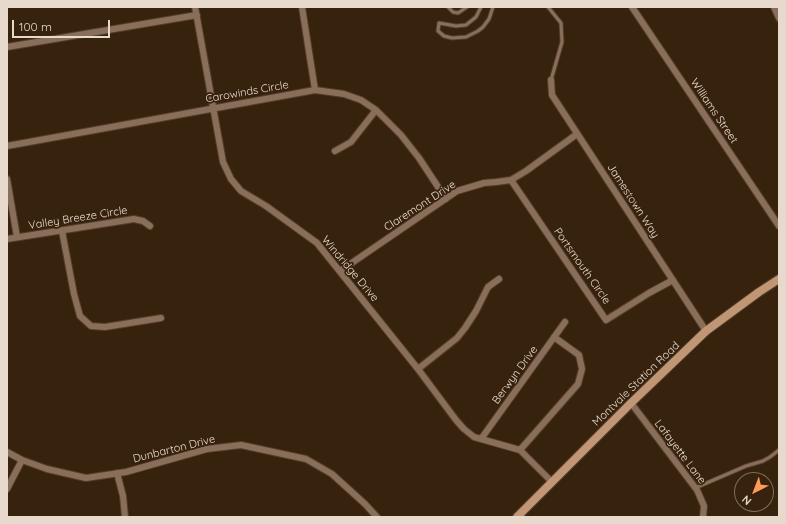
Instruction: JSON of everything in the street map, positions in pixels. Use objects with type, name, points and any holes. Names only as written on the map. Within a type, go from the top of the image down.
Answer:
[{"type":"street","name":"Windridge Drive","points":[[196,7],[224,162],[231,179],[241,191],[266,206],[317,243],[464,429],[474,437],[520,450],[552,482]]},
{"type":"street","points":[[302,7],[314,90]]},
{"type":"street","name":"Williams Street","points":[[632,7],[779,226]]},
{"type":"street","points":[[774,7],[779,18]]},
{"type":"street","points":[[7,47],[197,15]]},
{"type":"street","name":"Jamestown Way","points":[[551,80],[552,95],[706,331]]},
{"type":"street","name":"Carowinds Circle","points":[[7,146],[314,90],[344,94],[361,100],[376,110],[401,135],[419,158],[446,199]]},
{"type":"street","points":[[335,151],[351,142],[376,110]]},
{"type":"street","name":"Claremont Drive","points":[[340,271],[457,191],[484,183],[511,180],[577,134]]},
{"type":"street","points":[[7,179],[17,237]]},
{"type":"street","name":"Portsmouth Circle","points":[[511,180],[606,320],[673,280]]},
{"type":"street","name":"Valley Breeze Circle","points":[[7,239],[134,219],[143,221],[150,226]]},
{"type":"street","points":[[62,231],[74,294],[80,316],[91,326],[105,327],[161,318]]},
{"type":"street","points":[[418,369],[457,338],[476,311],[488,287],[499,279]]},
{"type":"street","name":"Montvale Station Road","points":[[517,517],[631,403],[706,331],[779,279]]},
{"type":"street","name":"Berwyn Drive","points":[[481,439],[565,322]]},
{"type":"street","points":[[520,450],[578,384],[582,369],[580,355],[554,337]]},
{"type":"street","name":"Lafayette Lane","points":[[631,403],[695,488],[704,506],[703,517]]},
{"type":"street","name":"Dunbarton Drive","points":[[7,452],[22,460],[47,469],[86,478],[117,473],[175,459],[207,449],[241,445],[306,459],[332,474],[377,517]]},
{"type":"street","points":[[7,489],[22,460]]},
{"type":"street","points":[[117,473],[123,496],[125,517]]},
{"type":"lane","points":[[448,7],[453,12],[458,13],[467,7]]},
{"type":"lane","points":[[481,7],[476,17],[466,25],[456,26],[439,23],[438,31],[444,36],[452,38],[466,37],[483,27],[489,20],[493,7]]},
{"type":"lane","points":[[548,7],[561,23],[562,42],[551,80]]},
{"type":"lane","points":[[695,488],[746,466],[770,458],[779,450]]}]
